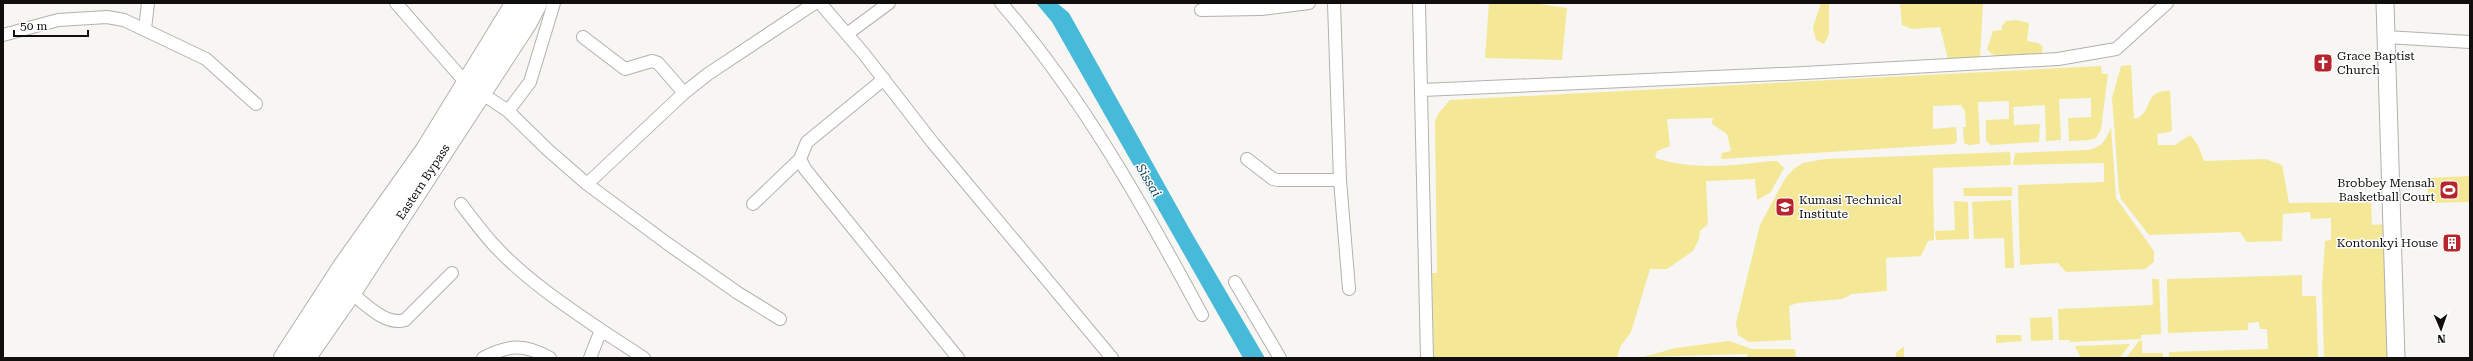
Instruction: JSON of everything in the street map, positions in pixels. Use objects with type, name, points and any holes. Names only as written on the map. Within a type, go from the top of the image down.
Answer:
[{"type":"highway","name":"Eastern Bypass","points":[[304,358],[350,292],[473,88],[517,3]]},
{"type":"highway","name":"Eastern Bypass","points":[[285,358],[344,267],[426,150],[526,22],[536,3]]},
{"type":"street","points":[[145,29],[148,3]]},
{"type":"street","points":[[396,3],[473,88],[508,111],[548,150],[587,184],[732,289],[780,319]]},
{"type":"street","points":[[508,111],[530,82],[554,3]]},
{"type":"street","points":[[587,184],[684,93],[708,74],[815,3]]},
{"type":"street","points":[[820,3],[884,79],[933,144],[1112,358]]},
{"type":"street","points":[[846,34],[889,3]]},
{"type":"street","points":[[1001,3],[1082,111],[1153,225],[1202,315]]},
{"type":"street","points":[[1201,10],[1261,9],[1309,3]]},
{"type":"street","points":[[1334,3],[1340,180],[1349,289]]},
{"type":"street","points":[[1419,3],[1427,358]]},
{"type":"street","points":[[1422,90],[1804,73],[2058,59],[2116,49],[2167,3]]},
{"type":"street","points":[[2385,3],[2396,358]]},
{"type":"street","points":[[3,35],[58,20],[107,17],[145,29],[206,59],[256,104]]},
{"type":"street","points":[[583,37],[625,70],[652,61],[658,63],[684,93]]},
{"type":"street","points":[[2386,37],[2470,42]]},
{"type":"street","points":[[753,204],[800,159],[807,142],[884,79]]},
{"type":"street","points":[[1248,158],[1273,179],[1340,180]]},
{"type":"street","points":[[800,159],[805,169],[958,358]]},
{"type":"street","points":[[461,204],[493,244],[511,262],[573,312],[644,358]]},
{"type":"street","points":[[350,292],[389,321],[398,322],[405,320],[452,273]]},
{"type":"street","points":[[1234,282],[1280,358]]},
{"type":"street","points":[[590,358],[601,330]]},
{"type":"street","points":[[483,358],[499,350],[521,346],[550,358]]},
{"type":"shaded area","points":[[1489,3],[1533,3],[1567,8],[1562,60],[1485,58]]},
{"type":"shaded area","points":[[1821,3],[1829,3],[1829,34],[1824,44],[1816,40],[1813,27]]},
{"type":"shaded area","points":[[1900,3],[1983,3],[1980,57],[1948,59],[1940,27],[1912,29],[1902,25]]},
{"type":"shaded area","points":[[2017,20],[2029,23],[2027,41],[2038,43],[2043,47],[2041,57],[1998,57],[1994,56],[1987,49],[1993,31],[2002,30],[2002,26],[2006,21]]},
{"type":"shaded area","points":[[2131,65],[2134,119],[2144,112],[2155,94],[2161,91],[2170,91],[2172,129],[2170,132],[2157,134],[2158,145],[2175,145],[2190,135],[2198,145],[2204,161],[2265,159],[2282,165],[2289,203],[2371,202],[2372,225],[2385,224],[2390,358],[2324,358],[2322,285],[2325,241],[2331,240],[2331,218],[2311,219],[2310,212],[2283,214],[2282,241],[2247,242],[2240,232],[2149,235],[2121,199],[2119,191],[2112,98],[2121,66]]},
{"type":"shaded area","points":[[2101,66],[2102,74],[2108,74],[2101,129],[2096,138],[2089,140],[2069,141],[2068,118],[2091,117],[2091,98],[2059,99],[2061,140],[2046,141],[2045,105],[2013,107],[2014,125],[2040,124],[2039,142],[1991,145],[1986,141],[1986,120],[2009,119],[2009,101],[1978,102],[1980,144],[1969,145],[1964,143],[1963,127],[1966,127],[1965,111],[1961,105],[1933,106],[1933,129],[1956,127],[1957,140],[1955,144],[1721,159],[1722,153],[1731,151],[1727,134],[1712,124],[1713,118],[1667,119],[1670,146],[1657,151],[1655,158],[1669,162],[1698,166],[1777,161],[1784,168],[1770,193],[1757,200],[1755,179],[1706,181],[1708,224],[1700,231],[1699,239],[1693,251],[1667,269],[1650,269],[1631,332],[1620,347],[1617,358],[1434,358],[1432,273],[1437,273],[1435,121],[1438,114],[1450,100]]},
{"type":"shaded area","points":[[2111,127],[2116,198],[2154,251],[2154,262],[2145,269],[2066,272],[2058,263],[2020,265],[2018,185],[2104,182],[2104,163],[2013,165],[2015,153],[2092,149],[2103,143]]},
{"type":"shaded area","points":[[2010,152],[2011,165],[1933,168],[1934,240],[1928,241],[1921,256],[1886,258],[1887,291],[1852,294],[1842,299],[1797,303],[1789,306],[1791,340],[1749,342],[1738,335],[1736,323],[1760,225],[1786,177],[1795,168],[1803,163],[1825,159]]},
{"type":"shaded area","name":"Brobbey Mensah Basketball Court","points":[[2470,176],[2470,202],[2428,203],[2428,178]]},
{"type":"shaded area","points":[[2012,187],[2012,196],[1964,196],[1963,188]]},
{"type":"shaded area","points":[[2011,200],[2014,268],[2005,268],[2004,238],[1974,239],[1972,202]]},
{"type":"shaded area","points":[[1954,201],[1968,202],[1969,239],[1936,240],[1935,231],[1955,230]]},
{"type":"shaded area","points":[[2302,275],[2302,296],[2316,296],[2318,358],[2169,358],[2169,352],[2268,349],[2267,329],[2260,329],[2259,322],[2248,323],[2248,330],[2168,333],[2167,279]]},
{"type":"shaded area","points":[[2152,279],[2159,279],[2161,334],[2141,335],[2141,339],[2070,342],[2070,340],[2059,340],[2058,309],[2153,305]]},
{"type":"shaded area","points":[[2052,317],[2053,340],[2031,341],[2030,318]]},
{"type":"shaded area","points":[[1996,335],[2021,335],[2022,341],[1996,343]]},
{"type":"shaded area","points":[[2142,340],[2142,353],[2163,353],[2163,358],[2126,358],[2139,341]]},
{"type":"shaded area","points":[[1729,341],[1752,349],[1795,349],[1796,358],[1748,358],[1747,354],[1643,357],[1676,348]]},
{"type":"shaded area","points":[[2130,344],[2120,358],[2081,358],[2075,346]]},
{"type":"shaded area","points":[[1904,346],[1904,358],[1896,358],[1896,353]]},
{"type":"water","name":"Sissai","points":[[1036,3],[1057,3],[1069,13],[1190,230],[1265,358],[1243,358],[1052,22]]},
{"type":"place","name":"Grace Baptist Church","points":[[2323,63]]},
{"type":"place","name":"Brobbey Mensah Basketball Court","points":[[2449,190]]},
{"type":"place","name":"Kumasi Technical Institute","points":[[1785,207]]},
{"type":"place","name":"Kontonkyi House","points":[[2452,243]]}]
